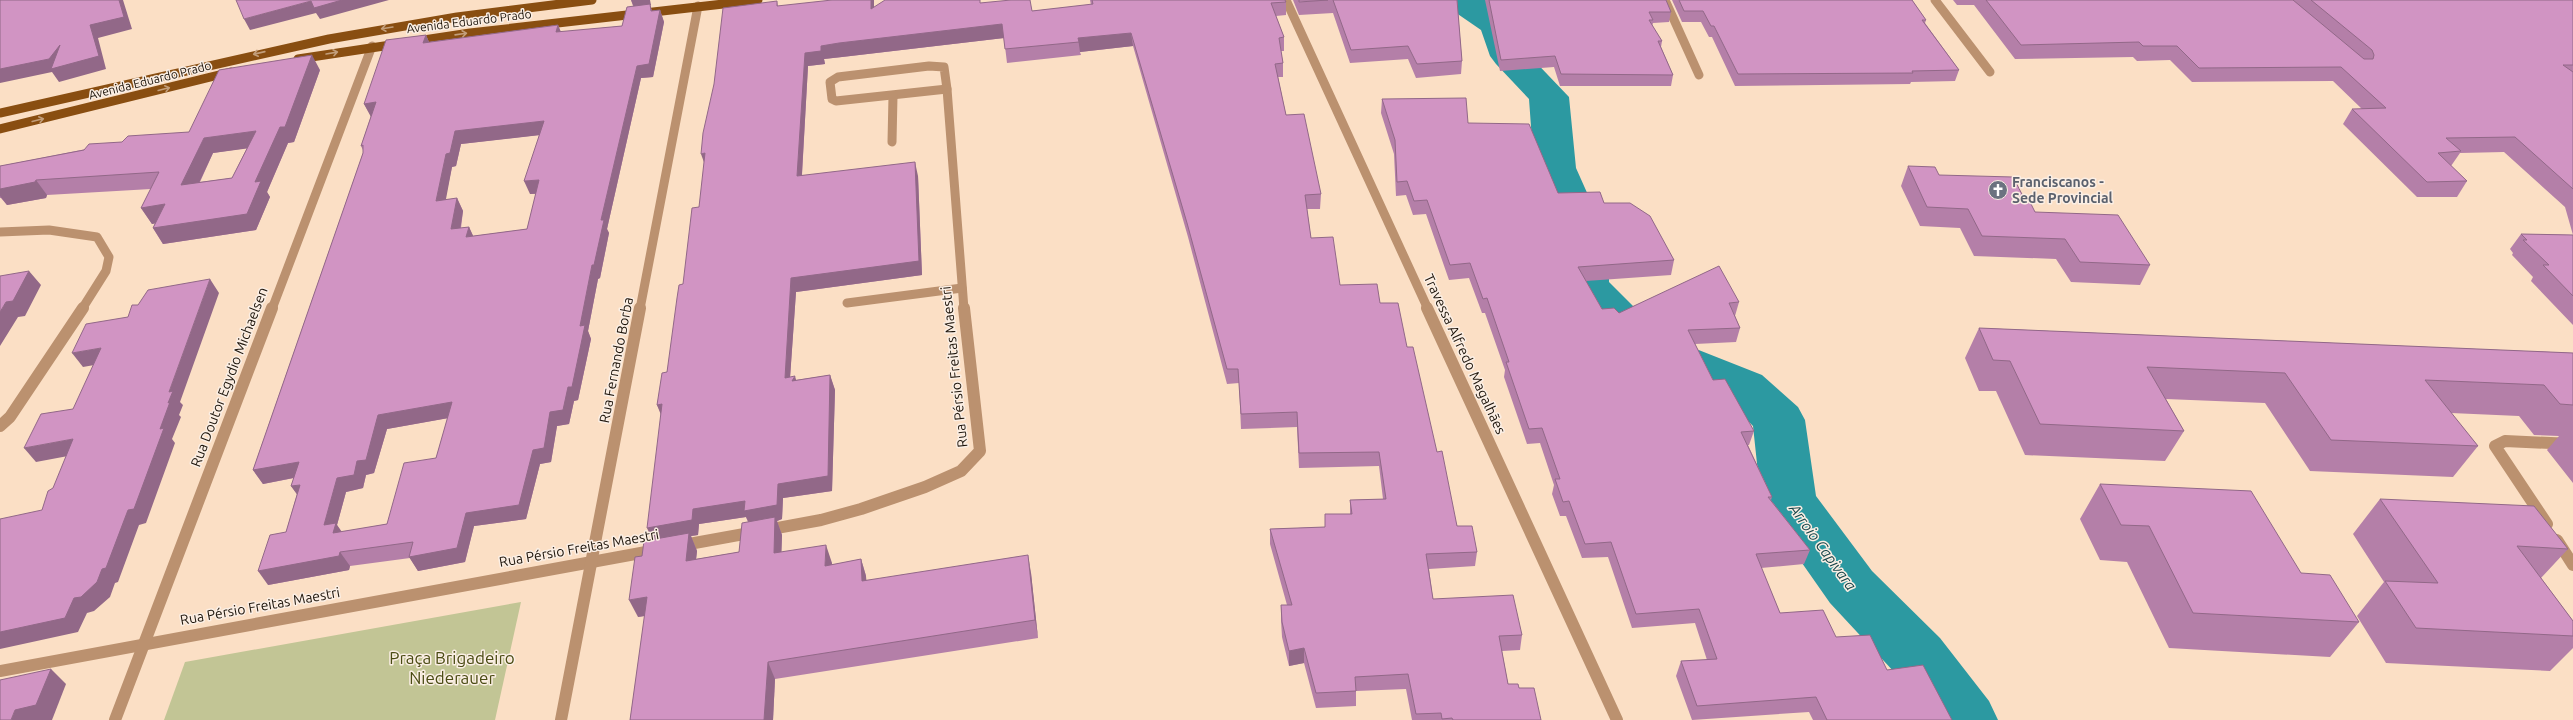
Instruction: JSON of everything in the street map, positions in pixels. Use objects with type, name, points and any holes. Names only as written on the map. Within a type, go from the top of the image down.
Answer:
[{"type":"main road","name":"Avenida Eduardo Prado","points":[[0,113],[281,48],[362,32],[521,8],[592,0]]},
{"type":"main road","name":"Avenida Eduardo Prado","points":[[286,62],[372,46],[758,0]]},
{"type":"main road","name":"Avenida Eduardo Prado","points":[[0,129],[239,70]]},
{"type":"street","name":"Travessa Alfredo Magalhães","points":[[1286,0],[1617,720]]},
{"type":"street","points":[[1665,0],[1699,74]]},
{"type":"street","points":[[1935,0],[1990,72]]},
{"type":"street","name":"Rua Fernando Borba","points":[[561,720],[593,561],[698,6]]},
{"type":"street","name":"Rua Doutor Egydio Michaelsen","points":[[114,720],[372,46]]},
{"type":"street","name":"Rua Pérsio Freitas Maestri","points":[[0,671],[143,643],[821,520],[925,487],[961,470],[980,451],[962,288],[948,90],[944,67],[938,66],[838,77],[830,82],[832,99],[836,101],[948,90]]},
{"type":"street","points":[[892,96],[892,142]]},
{"type":"street","points":[[0,232],[22,228],[60,230],[97,238],[109,257],[106,271],[94,292],[10,417],[0,426]]},
{"type":"street","points":[[847,303],[962,288]]},
{"type":"street","points":[[2573,444],[2505,442],[2498,443],[2494,446],[2573,565]]},
{"type":"green space","name":"Praça Brigadeiro Niederauer","points":[[521,602],[495,720],[164,720],[185,662]]},
{"type":"building","points":[[0,0],[119,0],[124,17],[90,25],[99,56],[51,69],[60,45],[49,59],[0,69]]},
{"type":"building","points":[[236,0],[342,0],[314,8],[311,1],[244,19]]},
{"type":"building","points":[[832,0],[871,0],[871,9],[885,0],[980,0],[980,3],[1030,0],[1032,11],[1093,4],[1092,0],[1285,0],[1286,2],[1271,3],[1284,37],[1279,38],[1283,63],[1275,64],[1286,115],[1304,114],[1321,194],[1305,195],[1311,238],[1333,237],[1340,285],[1377,284],[1380,303],[1398,303],[1407,347],[1413,347],[1437,452],[1442,451],[1457,526],[1472,526],[1477,552],[1426,554],[1433,599],[1513,595],[1522,635],[1499,636],[1508,684],[1518,684],[1519,688],[1534,688],[1541,720],[1453,720],[1452,718],[1442,719],[1441,713],[1416,714],[1408,674],[1355,677],[1356,691],[1316,693],[1304,648],[1289,651],[1282,622],[1281,605],[1292,605],[1270,529],[1325,527],[1325,514],[1352,514],[1350,500],[1386,499],[1379,452],[1299,453],[1297,412],[1241,414],[1238,369],[1227,369],[1187,223],[1131,33],[1078,38],[1079,42],[1005,49],[1002,24],[839,43],[821,46],[821,51],[805,53],[797,176],[915,162],[919,261],[791,278],[785,378],[795,376],[792,381],[830,375],[828,476],[778,484],[777,505],[744,511],[745,501],[693,509],[692,520],[647,528],[662,404],[657,405],[662,373],[667,372],[679,285],[683,284],[692,208],[699,207],[705,153],[701,154],[703,133],[714,84],[723,8],[777,1],[777,6]]},
{"type":"building","points":[[1299,0],[1328,0],[1299,2]]},
{"type":"building","points":[[1333,0],[1457,0],[1462,61],[1417,64],[1408,46],[1351,50]]},
{"type":"building","points":[[1489,0],[1666,0],[1671,12],[1649,12],[1653,20],[1649,20],[1662,41],[1658,41],[1673,75],[1561,74],[1555,56],[1501,60]]},
{"type":"building","points":[[1679,0],[1912,0],[1926,20],[1922,20],[1959,70],[1912,71],[1913,73],[1738,74],[1714,26],[1711,26],[1703,11],[1684,11]]},
{"type":"building","points":[[1986,0],[2293,0],[2364,59],[2373,59],[2374,55],[2372,50],[2311,0],[2573,0],[2573,65],[2563,65],[2573,72],[2573,189],[2515,137],[2446,138],[2461,151],[2438,153],[2467,181],[2427,182],[2352,109],[2386,108],[2341,67],[2199,68],[2177,46],[2143,46],[2139,42],[2021,45]]},
{"type":"building","points":[[650,4],[651,11],[660,10],[649,64],[637,66],[601,220],[604,220],[594,265],[592,265],[580,326],[585,325],[572,387],[568,387],[563,410],[550,412],[544,448],[533,450],[519,505],[466,513],[457,548],[409,557],[413,542],[340,552],[339,556],[258,571],[270,535],[286,532],[300,485],[291,486],[299,462],[253,470],[363,153],[363,145],[361,146],[376,102],[364,104],[386,40],[426,35],[423,43],[558,25],[556,32],[622,26],[627,7]],"holes":[[[544,121],[524,181],[539,180],[527,229],[466,237],[469,227],[451,229],[457,198],[436,201],[446,154],[450,153],[455,131]],[[452,402],[436,458],[404,463],[387,524],[333,533],[336,523],[324,525],[337,478],[354,475],[357,461],[366,460],[378,415]]]},
{"type":"building","points":[[312,55],[285,127],[280,127],[255,182],[261,181],[247,214],[153,228],[165,204],[141,208],[159,172],[36,180],[35,182],[0,189],[0,166],[84,150],[89,144],[122,142],[128,136],[189,132],[219,70]],"holes":[[[256,131],[232,178],[181,185],[204,138]]]},
{"type":"building","points":[[1466,98],[1468,123],[1529,124],[1558,193],[1600,192],[1604,203],[1630,203],[1650,216],[1674,260],[1578,267],[1602,309],[1614,308],[1619,313],[1719,266],[1739,302],[1729,303],[1740,328],[1688,330],[1713,380],[1725,379],[1754,431],[1741,432],[1772,497],[1768,497],[1810,550],[1756,554],[1780,613],[1823,610],[1836,637],[1870,635],[1887,670],[1923,665],[1952,720],[1827,720],[1816,697],[1697,706],[1681,661],[1717,659],[1699,609],[1636,614],[1611,542],[1585,544],[1569,501],[1563,502],[1555,479],[1560,479],[1542,428],[1529,429],[1506,362],[1509,362],[1487,298],[1483,299],[1470,263],[1450,265],[1427,200],[1414,201],[1407,181],[1397,182],[1395,140],[1382,99]]},
{"type":"building","points":[[1908,166],[1935,167],[1939,175],[2013,177],[2025,200],[2029,200],[2035,212],[2118,215],[2150,265],[2080,262],[2065,239],[1982,236],[1968,209],[1927,207]]},
{"type":"building","points":[[2521,234],[2573,235],[2573,296],[2543,265],[2549,265],[2523,240],[2527,240]]},
{"type":"building","points":[[29,271],[13,301],[6,302],[0,312],[0,276]]},
{"type":"building","points":[[210,279],[169,392],[173,391],[160,429],[164,428],[134,509],[128,510],[106,568],[102,569],[97,582],[81,597],[74,598],[65,618],[0,632],[0,519],[42,510],[48,491],[53,488],[73,439],[24,448],[41,414],[73,409],[101,348],[72,353],[86,324],[128,317],[132,305],[138,305],[148,290]]},
{"type":"building","points":[[1979,328],[2573,353],[2573,405],[2560,404],[2544,385],[2425,380],[2478,446],[2331,440],[2285,373],[2147,367],[2184,431],[2040,424],[2010,361],[1993,360]]},
{"type":"building","points":[[2100,484],[2251,491],[2301,573],[2330,575],[2359,622],[2193,613],[2149,526],[2121,525]]},
{"type":"building","points":[[2380,499],[2534,506],[2568,549],[2517,546],[2573,621],[2573,636],[2416,628],[2385,581],[2438,583]]},
{"type":"building","points":[[775,517],[774,553],[826,545],[825,566],[861,559],[862,581],[1028,555],[1035,620],[768,662],[764,720],[630,720],[647,597],[629,600],[635,557],[642,556],[644,541],[689,533],[686,561],[739,552],[742,523]]},
{"type":"building","points":[[51,669],[36,705],[15,710],[11,720],[0,720],[0,680]]},
{"type":"waterway","name":"Arroio Capivara","points":[[1462,0],[1497,25],[1509,56],[1549,97],[1555,168],[1586,242],[1586,285],[1616,317],[1668,357],[1744,387],[1779,420],[1789,501],[1851,587],[1918,656],[1966,720]]},
{"type":"place","name":"Franciscanos - Sede Provincial","points":[[1998,190]]}]
